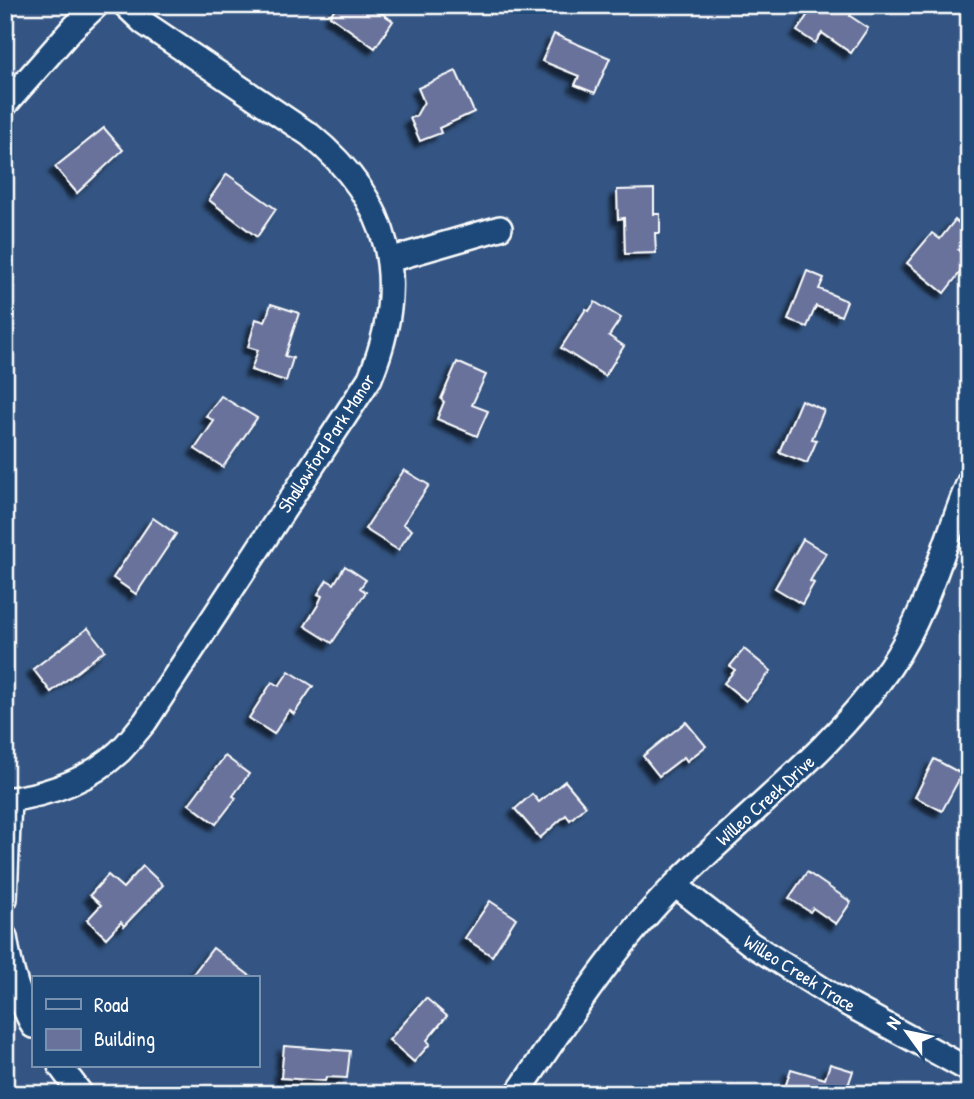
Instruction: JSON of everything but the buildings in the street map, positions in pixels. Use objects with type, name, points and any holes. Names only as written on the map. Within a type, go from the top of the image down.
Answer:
[{"type":"street","points":[[5,105],[72,29],[97,5]]},
{"type":"street","name":"Shallowford Park Manor","points":[[7,800],[49,792],[86,776],[119,752],[145,722],[370,378],[383,348],[389,319],[389,260],[381,228],[369,201],[353,176],[333,154],[310,135],[144,23],[125,5]]},
{"type":"street","points":[[389,260],[500,228]]},
{"type":"street","name":"Willeo Creek Drive","points":[[517,1094],[592,983],[675,885],[726,834],[829,742],[862,705],[884,675],[931,591],[969,482]]},
{"type":"street","points":[[5,899],[7,800]]},
{"type":"street","name":"Willeo Creek Trace","points":[[675,885],[751,944],[835,997],[969,1070]]},
{"type":"street","points":[[5,937],[21,1016]]},
{"type":"street","points":[[62,1068],[82,1094]]}]
